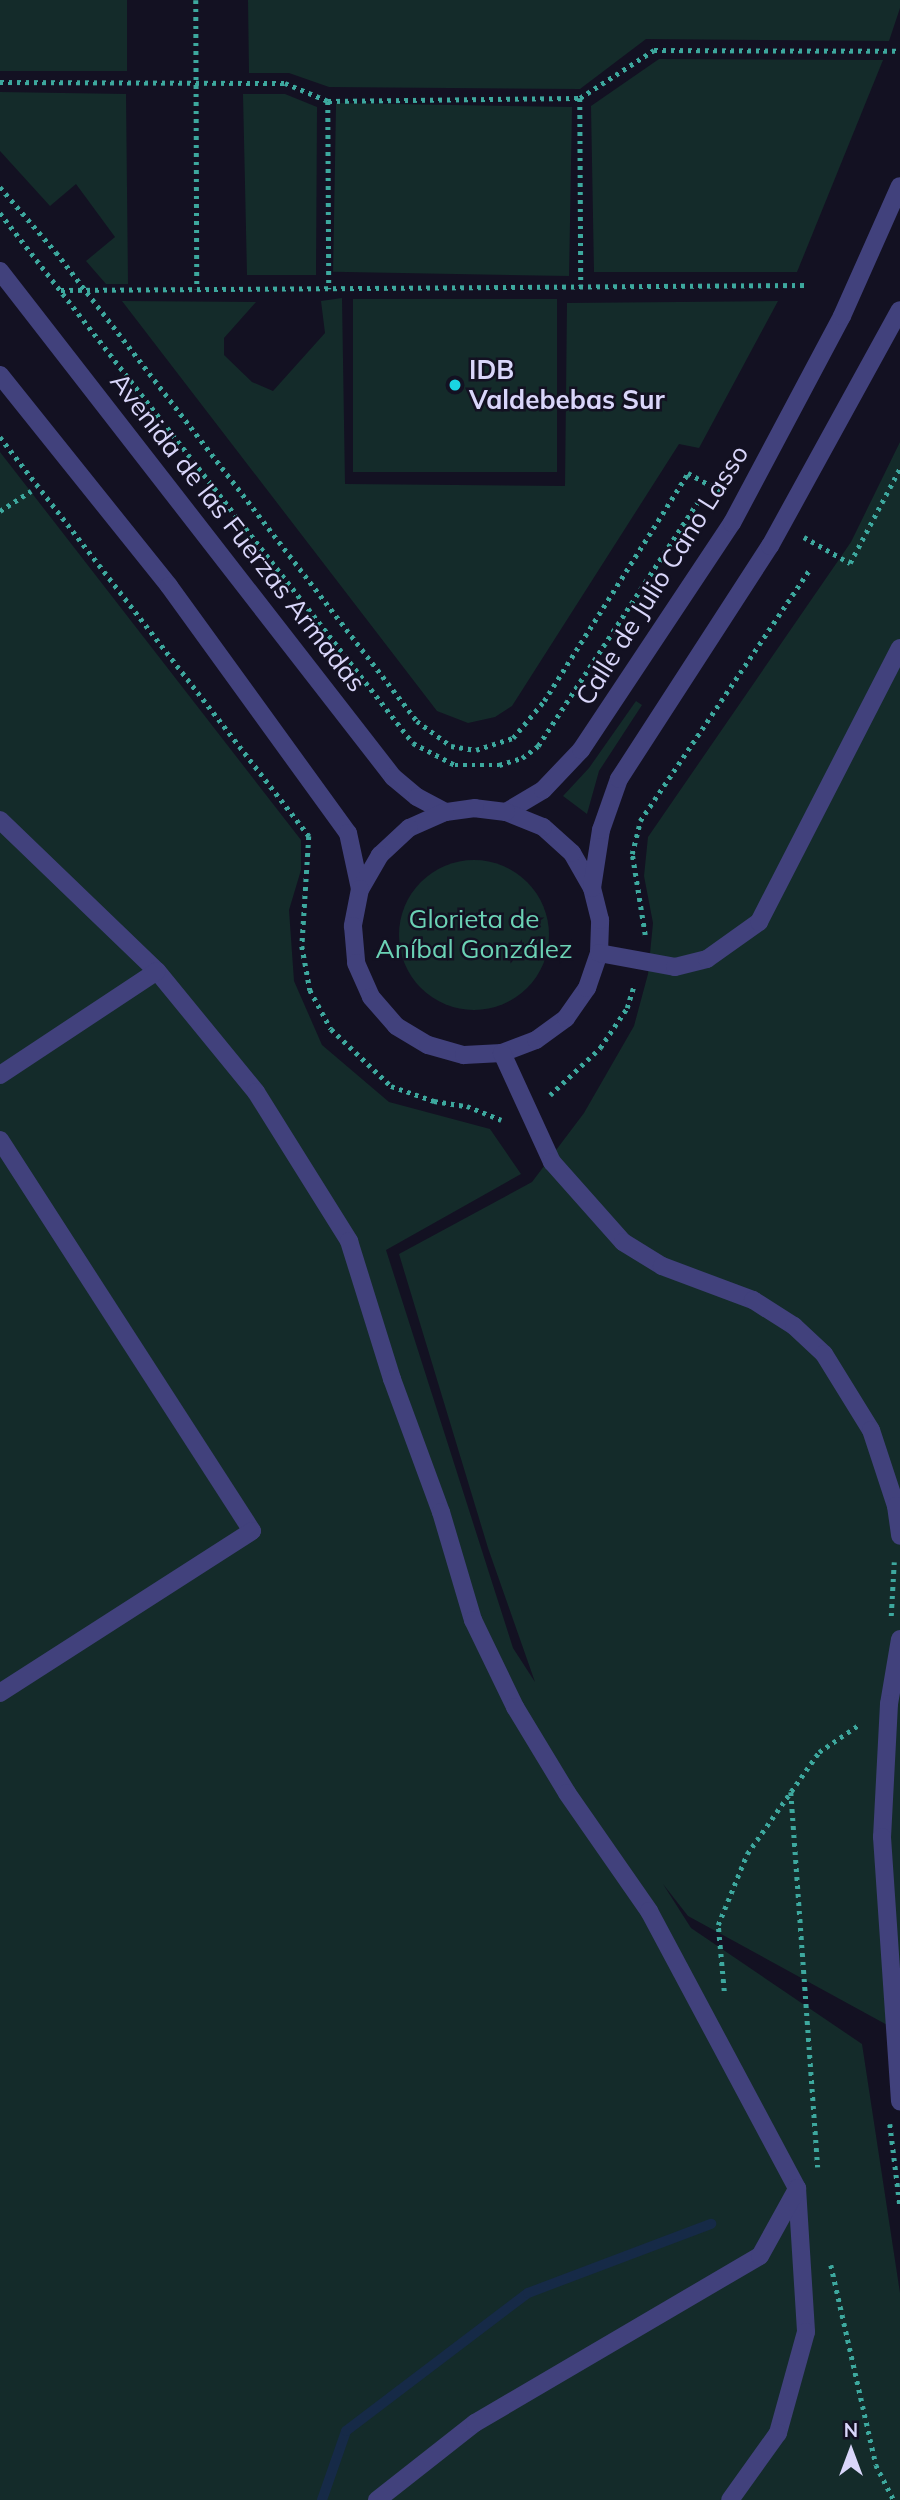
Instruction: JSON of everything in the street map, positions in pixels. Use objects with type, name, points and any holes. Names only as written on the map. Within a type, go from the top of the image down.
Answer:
[{"type":"street","name":"Calle de Julio Cano Lasso","points":[[506,812],[543,790],[581,750],[732,523],[842,316],[900,186]]},
{"type":"street","name":"Avenida de las Fuerzas Armadas","points":[[0,271],[393,777],[416,797],[445,812]]},
{"type":"street","points":[[592,888],[601,830],[619,779],[770,546],[900,310]]},
{"type":"street","points":[[0,374],[169,586],[348,833],[360,889]]},
{"type":"street","points":[[599,953],[641,964],[675,967],[707,959],[759,922],[900,648]]},
{"type":"street","points":[[475,808],[506,812],[542,828],[572,853],[592,888],[600,920],[599,953],[587,988],[565,1018],[536,1040],[502,1053],[464,1055],[428,1045],[396,1026],[372,997],[356,963],[353,926],[360,889],[380,855],[409,828],[445,812],[475,808]]},
{"type":"street","points":[[0,820],[157,971],[256,1092],[349,1241],[392,1379],[441,1511],[473,1620],[515,1707],[567,1793],[649,1911],[797,2188],[806,2332],[778,2433],[730,2500]]},
{"type":"street","points":[[0,1075],[157,971]]},
{"type":"street","points":[[502,1053],[531,1124],[560,1172],[623,1242],[662,1266],[753,1300],[794,1326],[824,1354],[871,1430],[896,1506],[900,1536]]},
{"type":"street","points":[[0,1140],[252,1531],[0,1693]]},
{"type":"street","points":[[894,1634],[882,1837],[900,2101]]},
{"type":"street","points":[[377,2500],[475,2423],[760,2256],[797,2188]]},
{"type":"path","points":[[196,0],[197,289]]},
{"type":"path","points":[[0,82],[285,83],[328,101],[580,98],[654,50],[900,51]]},
{"type":"path","points":[[580,98],[581,287]]},
{"type":"path","points":[[328,101],[329,289]]},
{"type":"path","points":[[0,187],[85,290],[416,721],[451,746],[476,750],[497,746],[513,738],[531,719],[688,473]]},
{"type":"path","points":[[0,213],[413,743],[455,765],[499,765],[522,758],[538,746],[698,503]]},
{"type":"path","points":[[60,290],[809,285]]},
{"type":"path","points":[[0,437],[309,836],[302,946],[310,990],[331,1029],[391,1086],[433,1101],[495,1115],[514,1132],[550,1117],[547,1099],[600,1048],[627,1008],[641,964],[644,911],[632,854],[640,821],[809,570]]},
{"type":"path","points":[[850,563],[900,468]]},
{"type":"path","points":[[0,511],[31,491]]},
{"type":"path","points":[[894,1557],[894,1634]]},
{"type":"path","points":[[724,1997],[718,1925],[747,1854],[819,1752],[889,1704]]},
{"type":"path","points":[[791,1791],[819,2182]]},
{"type":"path","points":[[890,2121],[900,2205]]},
{"type":"path","points":[[830,2258],[876,2465],[894,2500]]},
{"type":"green space","points":[[0,0],[127,0],[127,71],[0,71]]},
{"type":"green space","points":[[248,0],[900,0],[900,8],[889,41],[646,39],[580,89],[329,87],[289,73],[249,73]]},
{"type":"green space","points":[[659,59],[883,60],[797,272],[594,272],[591,106]]},
{"type":"green space","points":[[0,92],[126,94],[128,284],[106,284],[86,261],[115,237],[76,184],[50,206],[0,151]]},
{"type":"green space","points":[[243,94],[285,94],[317,107],[316,275],[247,275]]},
{"type":"green space","points":[[336,103],[572,107],[569,276],[333,272]]},
{"type":"green space","points":[[342,298],[345,484],[565,486],[567,303],[778,301],[699,448],[679,444],[512,706],[495,717],[468,723],[437,711],[122,301],[256,302],[224,338],[224,355],[252,382],[273,391],[325,333],[321,301]]},
{"type":"green space","name":"IDB Valdebebas Sur","points":[[353,299],[557,299],[557,472],[353,472]]},
{"type":"green space","points":[[900,442],[900,2032],[688,1916],[663,1884],[691,1928],[862,2044],[900,2293],[900,2500],[0,2500],[0,452],[301,840],[301,870],[289,910],[294,981],[322,1045],[389,1102],[490,1129],[521,1174],[386,1250],[513,1648],[535,1682],[488,1548],[399,1254],[532,1182],[584,1113],[634,1026],[648,974],[653,923],[644,876],[648,837],[851,542]]},
{"type":"green space","points":[[636,701],[642,705],[599,771],[587,814],[563,796],[589,768]]},
{"type":"green space","name":"Glorieta de Aníbal González","points":[[474,860],[503,866],[527,882],[543,906],[549,935],[543,964],[527,988],[503,1004],[474,1010],[445,1004],[421,988],[405,964],[399,935],[405,906],[421,882],[445,866]]},
{"type":"waterway","points":[[322,2500],[346,2431],[528,2293],[711,2224]]},
{"type":"place","name":"IDB Valdebebas Sur","points":[[455,385]]}]
